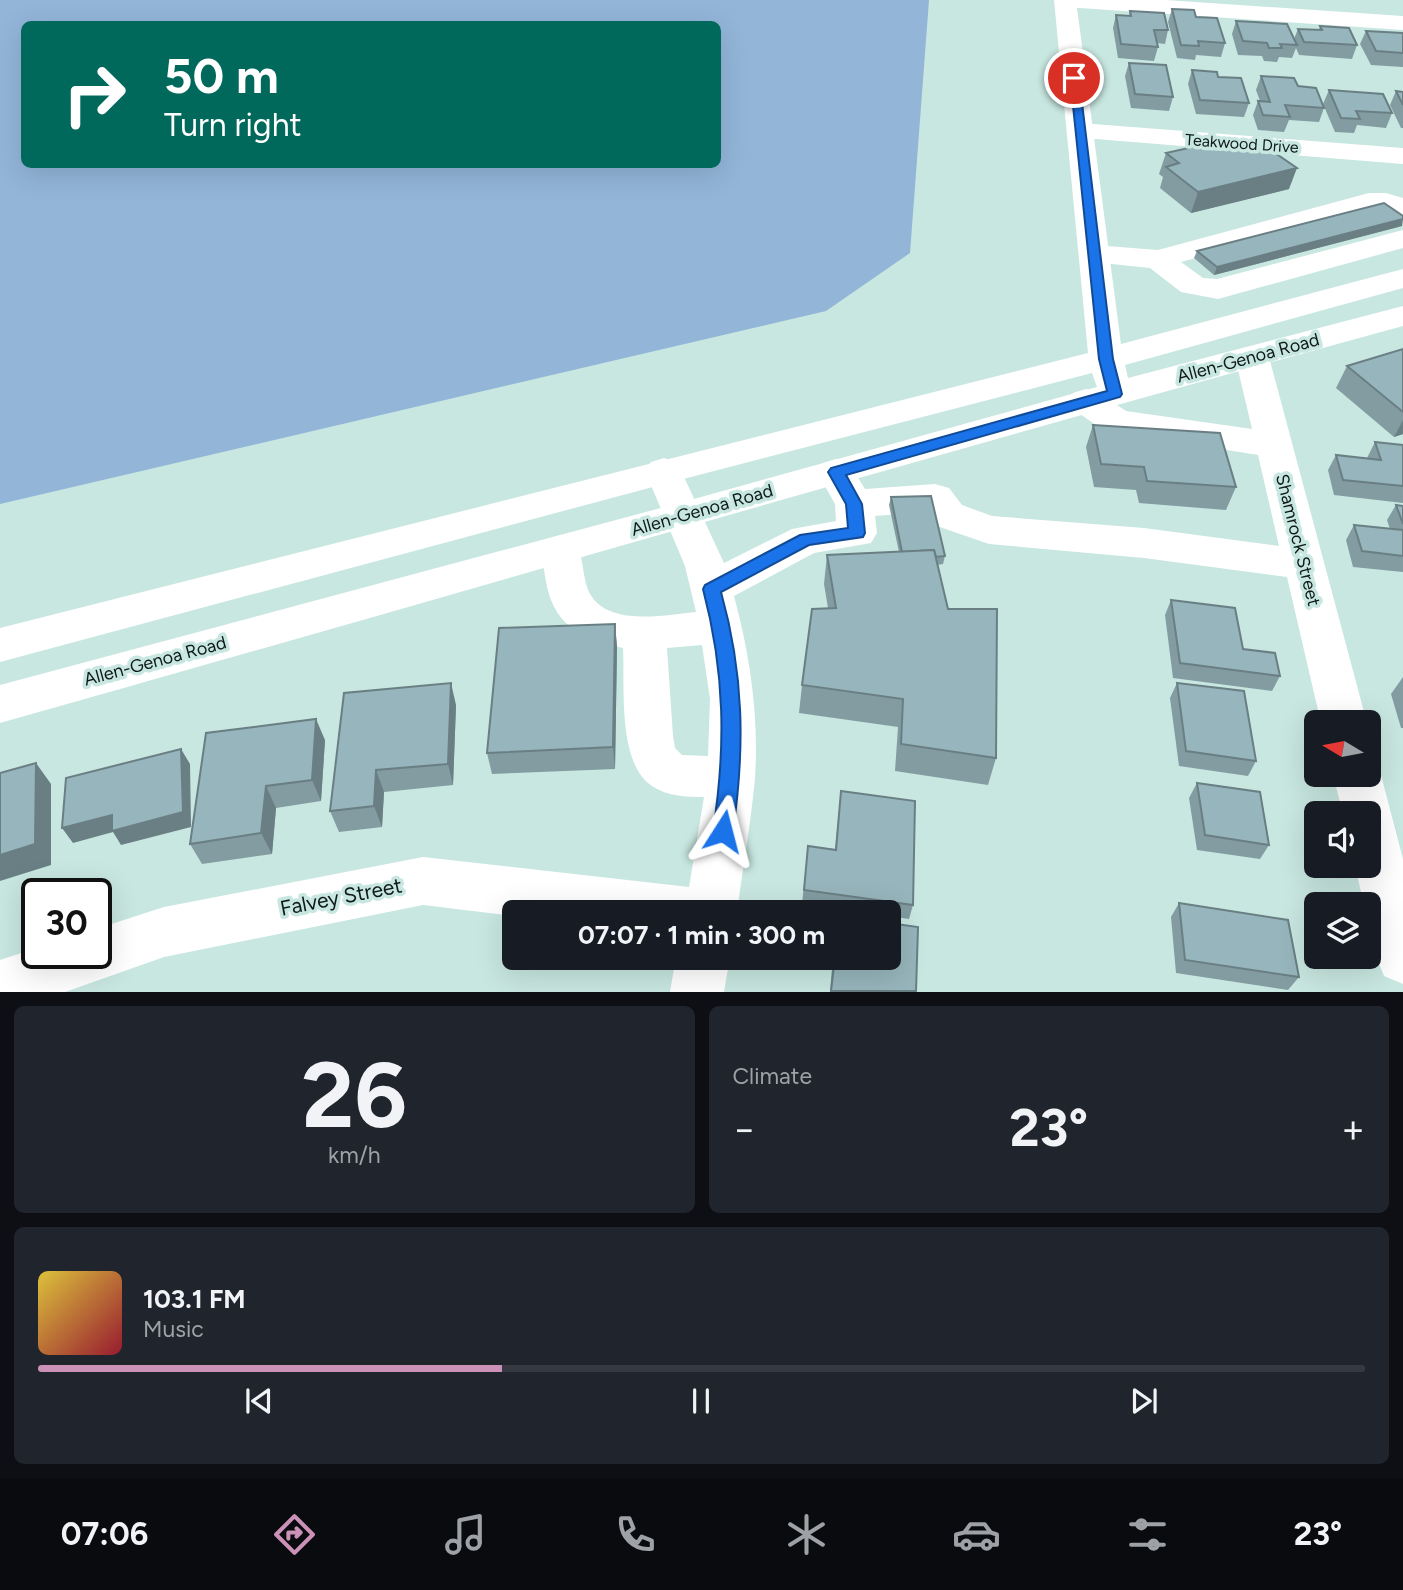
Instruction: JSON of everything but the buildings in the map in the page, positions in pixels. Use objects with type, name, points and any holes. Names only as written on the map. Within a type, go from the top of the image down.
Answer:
[{"type":"main road","points":[[1274,445],[1116,422],[1103,385],[1094,254],[1065,0],[1403,23]]},
{"type":"main road","name":"Teakwood Drive","points":[[1080,131],[1403,156]]},
{"type":"main road","points":[[1094,254],[1159,259],[1369,202],[1386,202],[1403,207]]},
{"type":"main road","points":[[1159,259],[1190,286],[1203,290],[1218,289],[1403,239]]},
{"type":"main road","name":"Allen-Genoa Road","points":[[0,704],[683,516],[845,488],[1103,385],[1403,278]]},
{"type":"main road","name":"Allen-Genoa Road","points":[[0,645],[664,471],[1252,357],[1403,316]]},
{"type":"main road","name":"Shamrock Street","points":[[1252,357],[1341,710]]},
{"type":"main road","points":[[664,471],[705,566],[716,608],[732,699],[731,777],[713,900]]},
{"type":"main road","points":[[561,550],[570,595],[577,608],[592,621],[611,628],[644,633],[716,608],[806,539],[857,533],[845,488],[935,498],[947,514],[989,530],[1144,543],[1304,564]]},
{"type":"main road","points":[[644,633],[650,736],[654,758],[669,772],[686,776],[731,777]]},
{"type":"main road","points":[[1381,871],[1403,958]]},
{"type":"main road","name":"Falvey Street","points":[[0,987],[164,932],[423,881],[587,900]]},
{"type":"main road","points":[[697,992],[701,970]]},
{"type":"water","points":[[0,0],[929,0],[910,253],[826,311],[0,504]]},
{"type":"route","points":[[723,831],[731,777],[732,699],[721,626],[711,589],[806,539],[857,533],[854,504],[836,472],[1115,394],[1106,359],[1074,78]]}]
